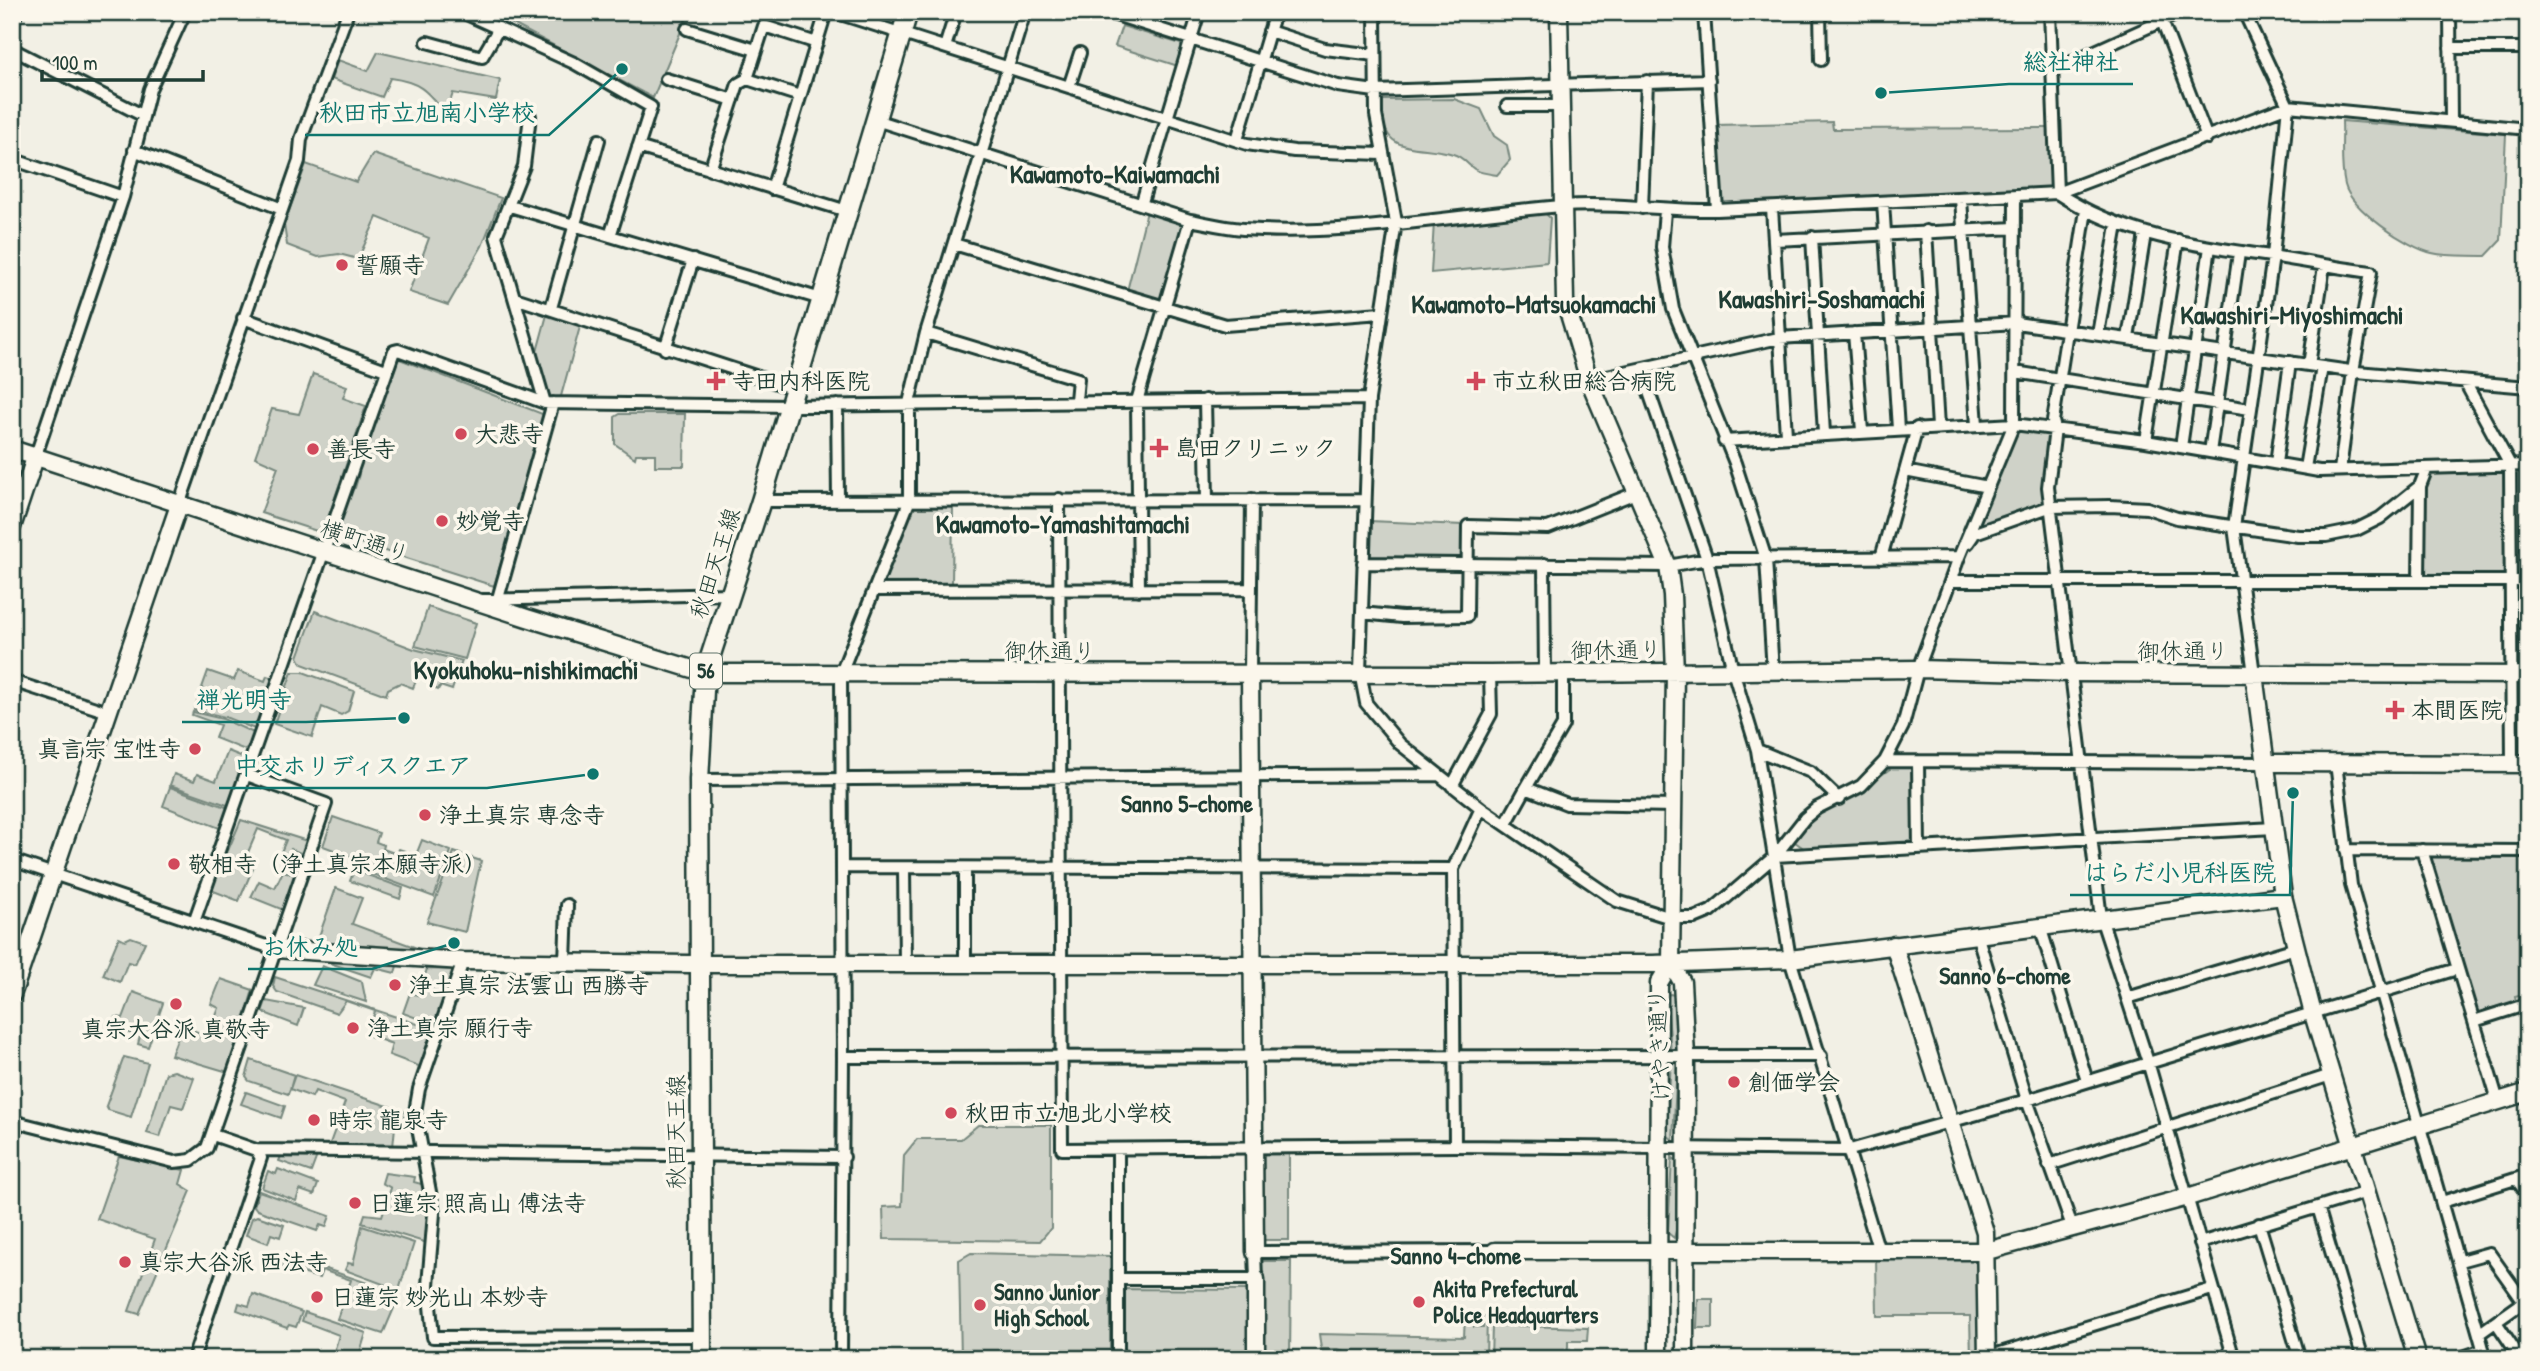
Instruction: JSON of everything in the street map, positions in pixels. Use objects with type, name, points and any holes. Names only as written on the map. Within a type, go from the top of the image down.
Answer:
[{"type":"main road","name":"秋田天王線","points":[[702,1359],[699,780],[705,673],[793,397],[908,12]]},
{"type":"street","points":[[12,23],[17,12]]},
{"type":"street","points":[[12,527],[124,197],[142,115],[185,12]]},
{"type":"street","points":[[12,995],[299,161],[301,139],[348,12]]},
{"type":"street","points":[[462,12],[574,63],[651,107],[610,236]]},
{"type":"street","points":[[812,12],[901,32],[1237,141],[1293,151],[1382,154]]},
{"type":"street","points":[[945,47],[956,12]]},
{"type":"street","points":[[841,1359],[844,1157],[841,673],[909,502],[909,403],[926,334],[1025,12]]},
{"type":"street","points":[[1105,12],[1338,86],[1374,91],[1709,80]]},
{"type":"street","points":[[1142,202],[1199,12]]},
{"type":"street","points":[[1376,12],[1374,91],[1382,154],[1396,222],[1369,399],[1360,672],[1366,703],[1400,744],[1480,808],[1617,901],[1671,918],[1694,918],[1711,911],[1775,856],[1805,818],[1817,808],[1861,786],[1885,761],[1903,726],[1918,669],[1959,557],[2014,424],[2015,196]]},
{"type":"street","points":[[1559,12],[1565,301],[1589,380],[1668,566],[1675,626],[1671,963]]},
{"type":"street","points":[[1704,12],[1717,210]]},
{"type":"street","points":[[1820,12],[1821,60]]},
{"type":"street","points":[[2050,12],[2057,193]]},
{"type":"street","points":[[2053,70],[2182,12]]},
{"type":"street","points":[[2244,12],[2288,106],[2273,256],[2234,527],[2283,895],[2313,1014],[2417,1359]]},
{"type":"street","points":[[2449,12],[2451,121]]},
{"type":"street","points":[[1237,141],[1269,31],[1270,13]]},
{"type":"street","points":[[772,189],[828,14]]},
{"type":"street","points":[[2162,21],[2207,138]]},
{"type":"street","points":[[710,170],[738,84],[747,79],[764,26],[817,43]]},
{"type":"street","points":[[427,42],[482,57],[499,29]]},
{"type":"street","points":[[687,29],[756,50]]},
{"type":"street","points":[[1269,31],[1325,49],[1375,55]]},
{"type":"street","points":[[2451,48],[2528,48]]},
{"type":"street","points":[[12,49],[142,115]]},
{"type":"street","points":[[1069,87],[1080,53]]},
{"type":"street","points":[[666,79],[733,100]]},
{"type":"street","points":[[747,79],[800,96]]},
{"type":"street","points":[[1642,208],[1647,81]]},
{"type":"street","points":[[1507,106],[1560,106]]},
{"type":"street","points":[[876,120],[982,151],[1190,220],[1241,229],[1282,230],[1599,204],[1665,211],[1717,210],[1961,200],[2057,193],[2288,106],[2528,128]]},
{"type":"street","points":[[530,116],[524,166],[496,236],[549,403],[497,602],[730,594]]},
{"type":"street","points":[[551,309],[600,139]]},
{"type":"street","points":[[638,147],[847,211]]},
{"type":"street","points":[[134,150],[282,209]]},
{"type":"street","points":[[12,159],[124,197]]},
{"type":"street","points":[[2057,193],[2117,225],[2144,234],[2239,253],[2371,272],[2353,371],[2340,470]]},
{"type":"street","points":[[1961,200],[1977,425]]},
{"type":"street","points":[[1883,202],[1894,330],[1898,429]]},
{"type":"street","points":[[510,206],[821,299]]},
{"type":"street","points":[[1772,208],[1786,435]]},
{"type":"street","points":[[2086,210],[2053,421],[2055,429],[2049,507],[2089,839],[2101,918],[2148,1062],[2212,1289],[2235,1359]]},
{"type":"street","points":[[1665,211],[1662,247],[1666,283],[1691,358],[1735,463],[1766,559],[1773,672]]},
{"type":"street","points":[[1139,590],[1137,401],[1190,220]]},
{"type":"street","points":[[2098,334],[2117,225]]},
{"type":"street","points":[[1775,240],[2015,228]]},
{"type":"street","points":[[1926,231],[1938,427]]},
{"type":"street","points":[[2128,338],[2144,234]]},
{"type":"street","points":[[1812,237],[1824,433]]},
{"type":"street","points":[[2146,441],[2178,240]]},
{"type":"street","points":[[954,244],[1225,325],[1381,313]]},
{"type":"street","points":[[2181,447],[2210,247]]},
{"type":"street","points":[[2210,452],[2239,253]]},
{"type":"street","points":[[665,349],[693,260]]},
{"type":"street","points":[[2309,365],[2323,266]]},
{"type":"street","points":[[515,298],[665,349],[793,397],[837,405],[1076,400],[1369,399]]},
{"type":"street","points":[[243,318],[386,370]]},
{"type":"street","points":[[1589,380],[1779,338],[2016,323],[2353,371],[2528,387]]},
{"type":"street","points":[[1854,333],[1862,431]]},
{"type":"street","points":[[926,334],[1078,379],[1076,400]]},
{"type":"street","points":[[194,922],[394,351],[398,350],[549,403],[793,397]]},
{"type":"street","points":[[2276,463],[2290,362]]},
{"type":"street","points":[[2305,468],[2322,367]]},
{"type":"street","points":[[1641,369],[1707,559],[1734,671],[1757,750],[1790,959],[1879,1251]]},
{"type":"street","points":[[2015,372],[2250,409]]},
{"type":"street","points":[[1885,761],[2520,764],[2520,675],[2510,581],[2510,465],[2465,382]]},
{"type":"street","points":[[1205,400],[1207,499]]},
{"type":"street","points":[[837,405],[838,500]]},
{"type":"street","points":[[1724,441],[1786,435],[2014,424],[2146,441],[2305,468],[2340,470],[2528,465]]},
{"type":"street","points":[[1881,558],[1917,428]]},
{"type":"street","name":"横町通り","points":[[12,449],[473,600],[497,602],[705,673]]},
{"type":"street","points":[[2419,581],[2420,486],[2427,468]]},
{"type":"street","points":[[1905,471],[1988,487]]},
{"type":"street","points":[[1959,557],[1975,533],[2049,507],[2147,508],[2176,518],[2298,536],[2326,536],[2356,530],[2381,518],[2420,486]]},
{"type":"street","points":[[1362,614],[1402,617],[1467,616],[1468,526],[1548,528],[1637,492]]},
{"type":"street","points":[[1059,499],[1062,1149],[1455,1146],[1850,1150],[2027,1100],[2457,969]]},
{"type":"street","points":[[1252,499],[1250,672],[1254,867],[1256,1359]]},
{"type":"street","points":[[761,501],[1364,500]]},
{"type":"street","points":[[1363,562],[1668,566],[1707,559],[1959,557]]},
{"type":"street","points":[[1544,565],[1545,674]]},
{"type":"street","points":[[1951,581],[2528,581]]},
{"type":"street","points":[[874,590],[1251,589]]},
{"type":"street","name":"御休通り","points":[[705,673],[1563,674],[1918,669],[2070,673],[2520,675]]},
{"type":"street","points":[[1452,786],[1491,714],[1490,674]]},
{"type":"street","points":[[1506,824],[1563,725],[1563,674]]},
{"type":"street","points":[[12,681],[108,712]]},
{"type":"street","points":[[1757,750],[1811,772],[1839,799]]},
{"type":"street","points":[[1918,762],[1919,848]]},
{"type":"street","points":[[2336,763],[2351,885],[2485,1354],[2457,1359]]},
{"type":"street","points":[[12,1121],[174,1162],[191,1160],[207,1148],[275,950],[282,940],[327,804],[247,775]]},
{"type":"street","points":[[699,780],[1438,775]]},
{"type":"street","points":[[1526,788],[1567,804],[1674,806]]},
{"type":"street","points":[[1455,1146],[1453,869],[1480,808]]},
{"type":"street","points":[[1775,856],[2274,828]]},
{"type":"street","points":[[2346,850],[2528,851]]},
{"type":"street","points":[[2422,850],[2498,1101]]},
{"type":"street","points":[[12,860],[275,950],[463,961],[842,965],[1671,963],[1790,959],[2283,895]]},
{"type":"street","points":[[842,867],[1453,869]]},
{"type":"street","points":[[904,868],[905,964]]},
{"type":"street","points":[[965,868],[965,964]]},
{"type":"street","points":[[565,962],[567,905]]},
{"type":"street","points":[[2040,926],[2087,1081]]},
{"type":"street","points":[[1977,934],[2027,1100],[2073,1229]]},
{"type":"street","points":[[1894,945],[1985,1232],[1987,1358],[2212,1289]]},
{"type":"street","points":[[2127,998],[2296,948]]},
{"type":"street","points":[[463,961],[419,1089],[415,1112],[434,1213],[428,1285],[433,1337],[701,1336]]},
{"type":"street","name":"けやき通り","points":[[1658,1359],[1659,983],[1671,963],[1682,982],[1686,1056],[1685,1359]]},
{"type":"street","points":[[2474,1021],[2528,1004]]},
{"type":"street","points":[[843,1056],[1821,1056]]},
{"type":"street","points":[[2049,1165],[2168,1130],[2331,1075]]},
{"type":"street","points":[[1255,1252],[1987,1251],[2188,1198],[2528,1092]]},
{"type":"street","points":[[213,1135],[256,1150],[844,1157]]},
{"type":"street","points":[[1118,1149],[1118,1359]]},
{"type":"street","points":[[193,1359],[261,1158],[256,1150]]},
{"type":"street","points":[[2442,1202],[2528,1175]]},
{"type":"street","points":[[2516,1179],[2528,1195]]},
{"type":"street","points":[[2200,1243],[2367,1192]]},
{"type":"street","points":[[2318,1207],[2363,1359]]},
{"type":"street","points":[[2259,1224],[2300,1359]]},
{"type":"street","points":[[2460,1261],[2489,1253],[2526,1301],[2480,1333]]},
{"type":"street","points":[[1118,1279],[1256,1279]]},
{"type":"street","points":[[2496,1322],[2521,1359]]},
{"type":"shaded area","points":[[516,12],[689,12],[653,98],[511,23]]},
{"type":"shaded area","points":[[1122,26],[1181,44],[1183,52],[1178,66],[1115,46]]},
{"type":"shaded area","points":[[378,52],[500,80],[496,100],[453,93],[446,114],[428,94],[409,82],[390,78],[382,97],[331,79],[338,60],[368,71]]},
{"type":"shaded area","points":[[1454,99],[1481,109],[1494,136],[1507,145],[1510,160],[1497,175],[1478,171],[1453,154],[1402,145],[1393,140],[1386,131],[1383,100]]},
{"type":"shaded area","points":[[2342,121],[2506,134],[2501,240],[2486,256],[2445,255],[2422,250],[2382,226],[2358,205],[2345,185]]},
{"type":"shaded area","points":[[1832,122],[1833,129],[2050,128],[2053,184],[2049,189],[1721,205],[1716,125]]},
{"type":"shaded area","points":[[373,154],[501,198],[482,246],[448,305],[409,292],[429,238],[377,217],[358,259],[339,254],[318,257],[287,245],[284,225],[306,164],[356,182]]},
{"type":"shaded area","points":[[1542,210],[1550,218],[1547,262],[1431,273],[1434,222]]},
{"type":"shaded area","points":[[1147,211],[1183,224],[1159,302],[1127,291]]},
{"type":"shaded area","points":[[548,311],[581,323],[560,400],[546,400],[535,359]]},
{"type":"shaded area","points":[[397,358],[545,415],[494,586],[335,535],[350,489],[355,488],[359,474],[357,468],[394,360]]},
{"type":"shaded area","points":[[313,374],[347,386],[343,398],[366,406],[323,533],[261,513],[278,467],[255,457],[272,409],[299,414]]},
{"type":"shaded area","points":[[620,414],[685,414],[684,466],[655,466],[655,454],[636,454],[635,458],[615,444],[615,417]]},
{"type":"shaded area","points":[[2014,424],[2055,429],[2049,507],[1983,530],[1959,557]]},
{"type":"shaded area","points":[[2510,465],[2510,581],[2419,581],[2420,486],[2427,468]]},
{"type":"shaded area","points":[[916,504],[953,506],[952,585],[889,585],[883,582],[910,511]]},
{"type":"shaded area","points":[[1369,521],[1464,525],[1463,559],[1368,559]]},
{"type":"shaded area","points":[[428,607],[476,623],[465,659],[415,646]]},
{"type":"shaded area","points":[[315,611],[414,649],[462,661],[452,690],[440,686],[438,690],[429,686],[435,671],[422,666],[413,688],[400,683],[388,689],[386,695],[302,664],[298,657]]},
{"type":"shaded area","points":[[208,671],[234,680],[238,671],[265,681],[267,676],[273,678],[274,683],[257,730],[225,717],[194,710]]},
{"type":"shaded area","points":[[292,672],[303,672],[354,691],[348,711],[341,715],[322,707],[312,737],[274,724]]},
{"type":"shaded area","points":[[193,712],[223,719],[256,734],[251,747],[245,750],[215,738],[220,725],[192,715]]},
{"type":"shaded area","points":[[228,751],[243,757],[245,762],[230,806],[170,785],[174,774],[194,781],[197,774],[216,781]]},
{"type":"shaded area","points":[[1894,766],[1913,768],[1916,837],[1913,841],[1805,849],[1795,842],[1795,837],[1817,816],[1848,799]]},
{"type":"shaded area","points":[[170,787],[229,808],[222,829],[163,806]]},
{"type":"shaded area","points":[[333,817],[379,833],[376,842],[384,845],[383,849],[397,854],[399,849],[416,855],[422,840],[451,851],[434,897],[353,867],[356,858],[323,846]]},
{"type":"shaded area","points":[[241,820],[307,841],[303,854],[291,849],[289,855],[281,852],[286,840],[258,829],[243,864],[253,868],[239,901],[211,890]]},
{"type":"shaded area","points":[[454,852],[481,861],[465,932],[427,922]]},
{"type":"shaded area","points":[[2435,853],[2528,855],[2528,998],[2523,994],[2515,996],[2516,1001],[2479,1012],[2473,1009],[2428,861]]},
{"type":"shaded area","points":[[354,870],[403,888],[400,899],[350,881]]},
{"type":"shaded area","points":[[283,871],[298,875],[286,911],[251,897],[259,881],[275,888]]},
{"type":"shaded area","points":[[336,888],[362,898],[352,924],[425,951],[324,944],[318,939]]},
{"type":"shaded area","points":[[119,937],[125,940],[131,937],[145,942],[135,964],[128,962],[120,982],[103,975]]},
{"type":"shaded area","points":[[321,960],[397,966],[395,973],[375,968],[371,977]]},
{"type":"shaded area","points":[[322,966],[362,982],[366,1002],[313,985]]},
{"type":"shaded area","points":[[427,969],[455,970],[438,1026],[403,1013],[410,993],[418,995]]},
{"type":"shaded area","points":[[275,977],[436,1030],[421,1067],[389,1055],[392,1044],[367,1035],[375,1011],[346,1001],[337,1013],[277,992],[273,986]]},
{"type":"shaded area","points":[[221,979],[253,990],[228,1072],[171,1055],[182,1026],[208,1036],[219,1008],[211,1004]]},
{"type":"shaded area","points":[[133,992],[163,1003],[148,1047],[138,1044],[140,1036],[112,1028],[116,1017],[123,1018]]},
{"type":"shaded area","points":[[1674,995],[1676,1049],[1671,1053],[1667,996]]},
{"type":"shaded area","points":[[266,1001],[304,1008],[298,1026],[262,1012]]},
{"type":"shaded area","points":[[124,1057],[148,1063],[131,1117],[108,1110],[106,1106]]},
{"type":"shaded area","points":[[1671,1058],[1677,1064],[1673,1140],[1667,1135]]},
{"type":"shaded area","points":[[251,1060],[294,1075],[288,1094],[249,1081],[246,1077]]},
{"type":"shaded area","points":[[174,1071],[194,1078],[183,1108],[171,1105],[160,1137],[147,1133],[166,1073]]},
{"type":"shaded area","points":[[295,1075],[409,1113],[395,1127],[393,1147],[329,1146],[345,1102],[315,1091],[312,1097],[290,1089]]},
{"type":"shaded area","points":[[246,1092],[285,1106],[281,1118],[241,1104]]},
{"type":"shaded area","points":[[978,1125],[1051,1125],[1051,1228],[1040,1241],[884,1239],[883,1207],[902,1206],[904,1155],[917,1139],[961,1139]]},
{"type":"shaded area","points":[[1258,1152],[1289,1152],[1289,1240],[1258,1240]]},
{"type":"shaded area","points":[[282,1154],[317,1156],[311,1172],[279,1161]]},
{"type":"shaded area","points":[[119,1156],[184,1170],[180,1184],[191,1191],[139,1314],[129,1311],[155,1239],[97,1219]]},
{"type":"shaded area","points":[[1672,1157],[1678,1162],[1677,1227],[1674,1238],[1668,1233]]},
{"type":"shaded area","points":[[278,1169],[318,1184],[314,1195],[300,1190],[296,1201],[262,1188],[268,1171],[276,1174]]},
{"type":"shaded area","points":[[385,1173],[415,1177],[414,1182],[425,1185],[429,1214],[427,1243],[362,1223],[365,1214],[382,1216],[391,1188],[382,1183]]},
{"type":"shaded area","points":[[259,1191],[330,1216],[326,1227],[320,1225],[317,1231],[257,1210],[254,1206]]},
{"type":"shaded area","points":[[257,1216],[284,1225],[280,1237],[271,1234],[268,1243],[246,1235],[252,1218]]},
{"type":"shaded area","points":[[362,1226],[414,1243],[399,1290],[345,1270],[348,1263],[353,1264]]},
{"type":"shaded area","points":[[971,1253],[1110,1256],[1110,1356],[961,1359],[959,1260]]},
{"type":"shaded area","points":[[285,1255],[400,1294],[383,1334],[337,1319],[351,1280],[322,1270],[319,1278],[281,1267]]},
{"type":"shaded area","points":[[1876,1256],[1963,1257],[1975,1261],[1980,1270],[1981,1359],[1971,1359],[1970,1316],[1877,1316]]},
{"type":"shaded area","points":[[1260,1261],[1291,1261],[1290,1359],[1259,1359]]},
{"type":"shaded area","points":[[1124,1289],[1249,1290],[1248,1359],[1123,1359]]},
{"type":"shaded area","points":[[253,1294],[302,1312],[296,1327],[289,1325],[287,1328],[237,1310],[239,1303],[249,1306]]},
{"type":"shaded area","points":[[1698,1299],[1713,1299],[1713,1328],[1697,1328]]},
{"type":"shaded area","points":[[305,1312],[366,1333],[358,1359],[332,1359],[339,1335],[302,1321]]},
{"type":"shaded area","points":[[1465,1315],[1474,1315],[1474,1327],[1483,1327],[1483,1316],[1487,1316],[1486,1359],[1370,1359],[1338,1349],[1321,1349],[1319,1334],[1464,1337]]},
{"type":"shaded area","points":[[1492,1325],[1588,1328],[1587,1341],[1568,1341],[1568,1355],[1503,1354],[1503,1359],[1491,1359]]},
{"type":"place","name":"秋田市立旭南小学校","points":[[622,69]]},
{"type":"place","name":"総社神社","points":[[1881,93]]},
{"type":"place","name":"誓願寺","points":[[342,265]]},
{"type":"place","name":"寺田内科医院","points":[[716,381]]},
{"type":"place","name":"市立秋田総合病院","points":[[1476,381]]},
{"type":"place","name":"大悲寺","points":[[461,434]]},
{"type":"place","name":"島田クリニック","points":[[1159,448]]},
{"type":"place","name":"善長寺","points":[[313,449]]},
{"type":"place","name":"妙覚寺","points":[[442,521]]},
{"type":"place","name":"本間医院","points":[[2395,710]]},
{"type":"place","name":"禅光明寺","points":[[404,718]]},
{"type":"place","name":"真言宗 宝性寺","points":[[195,749]]},
{"type":"place","name":"中交ホリディスクエア","points":[[593,774]]},
{"type":"place","name":"はらだ小児科医院","points":[[2293,793]]},
{"type":"place","name":"浄土真宗 専念寺","points":[[425,815]]},
{"type":"place","name":"敬相寺（浄土真宗本願寺派）","points":[[174,864]]},
{"type":"place","name":"お休み処","points":[[454,943]]},
{"type":"place","name":"浄土真宗 法雲山 西勝寺","points":[[395,985]]},
{"type":"place","name":"真宗大谷派 真敬寺","points":[[176,1004]]},
{"type":"place","name":"浄土真宗 願行寺","points":[[353,1028]]},
{"type":"place","name":"創価学会","points":[[1734,1082]]},
{"type":"place","name":"秋田市立旭北小学校","points":[[951,1113]]},
{"type":"place","name":"時宗 龍泉寺","points":[[314,1120]]},
{"type":"place","name":"日蓮宗 照高山 傅法寺","points":[[355,1203]]},
{"type":"place","name":"真宗大谷派 西法寺","points":[[125,1262]]},
{"type":"place","name":"日蓮宗 妙光山 本妙寺","points":[[317,1297]]},
{"type":"place","name":"Akita Prefectural Police Headquarters","points":[[1419,1302]]},
{"type":"place","name":"Sanno Junior High School","points":[[980,1305]]},
{"type":"district","name":"Kawamoto-Kaiwamachi","points":[[1115,174]]},
{"type":"district","name":"Kawashiri-Soshamachi","points":[[1822,299]]},
{"type":"district","name":"Kawamoto-Matsuokamachi","points":[[1534,304]]},
{"type":"district","name":"Kawashiri-Miyoshimachi","points":[[2292,315]]},
{"type":"district","name":"Kawamoto-Yamashitamachi","points":[[1063,524]]},
{"type":"district","name":"Kyokuhoku-nishikimachi","points":[[526,670]]},
{"type":"district","name":"Sanno 5-chome","points":[[1187,804]]},
{"type":"district","name":"Sanno 6-chome","points":[[2005,976]]},
{"type":"district","name":"Sanno 4-chome","points":[[1456,1256]]}]
